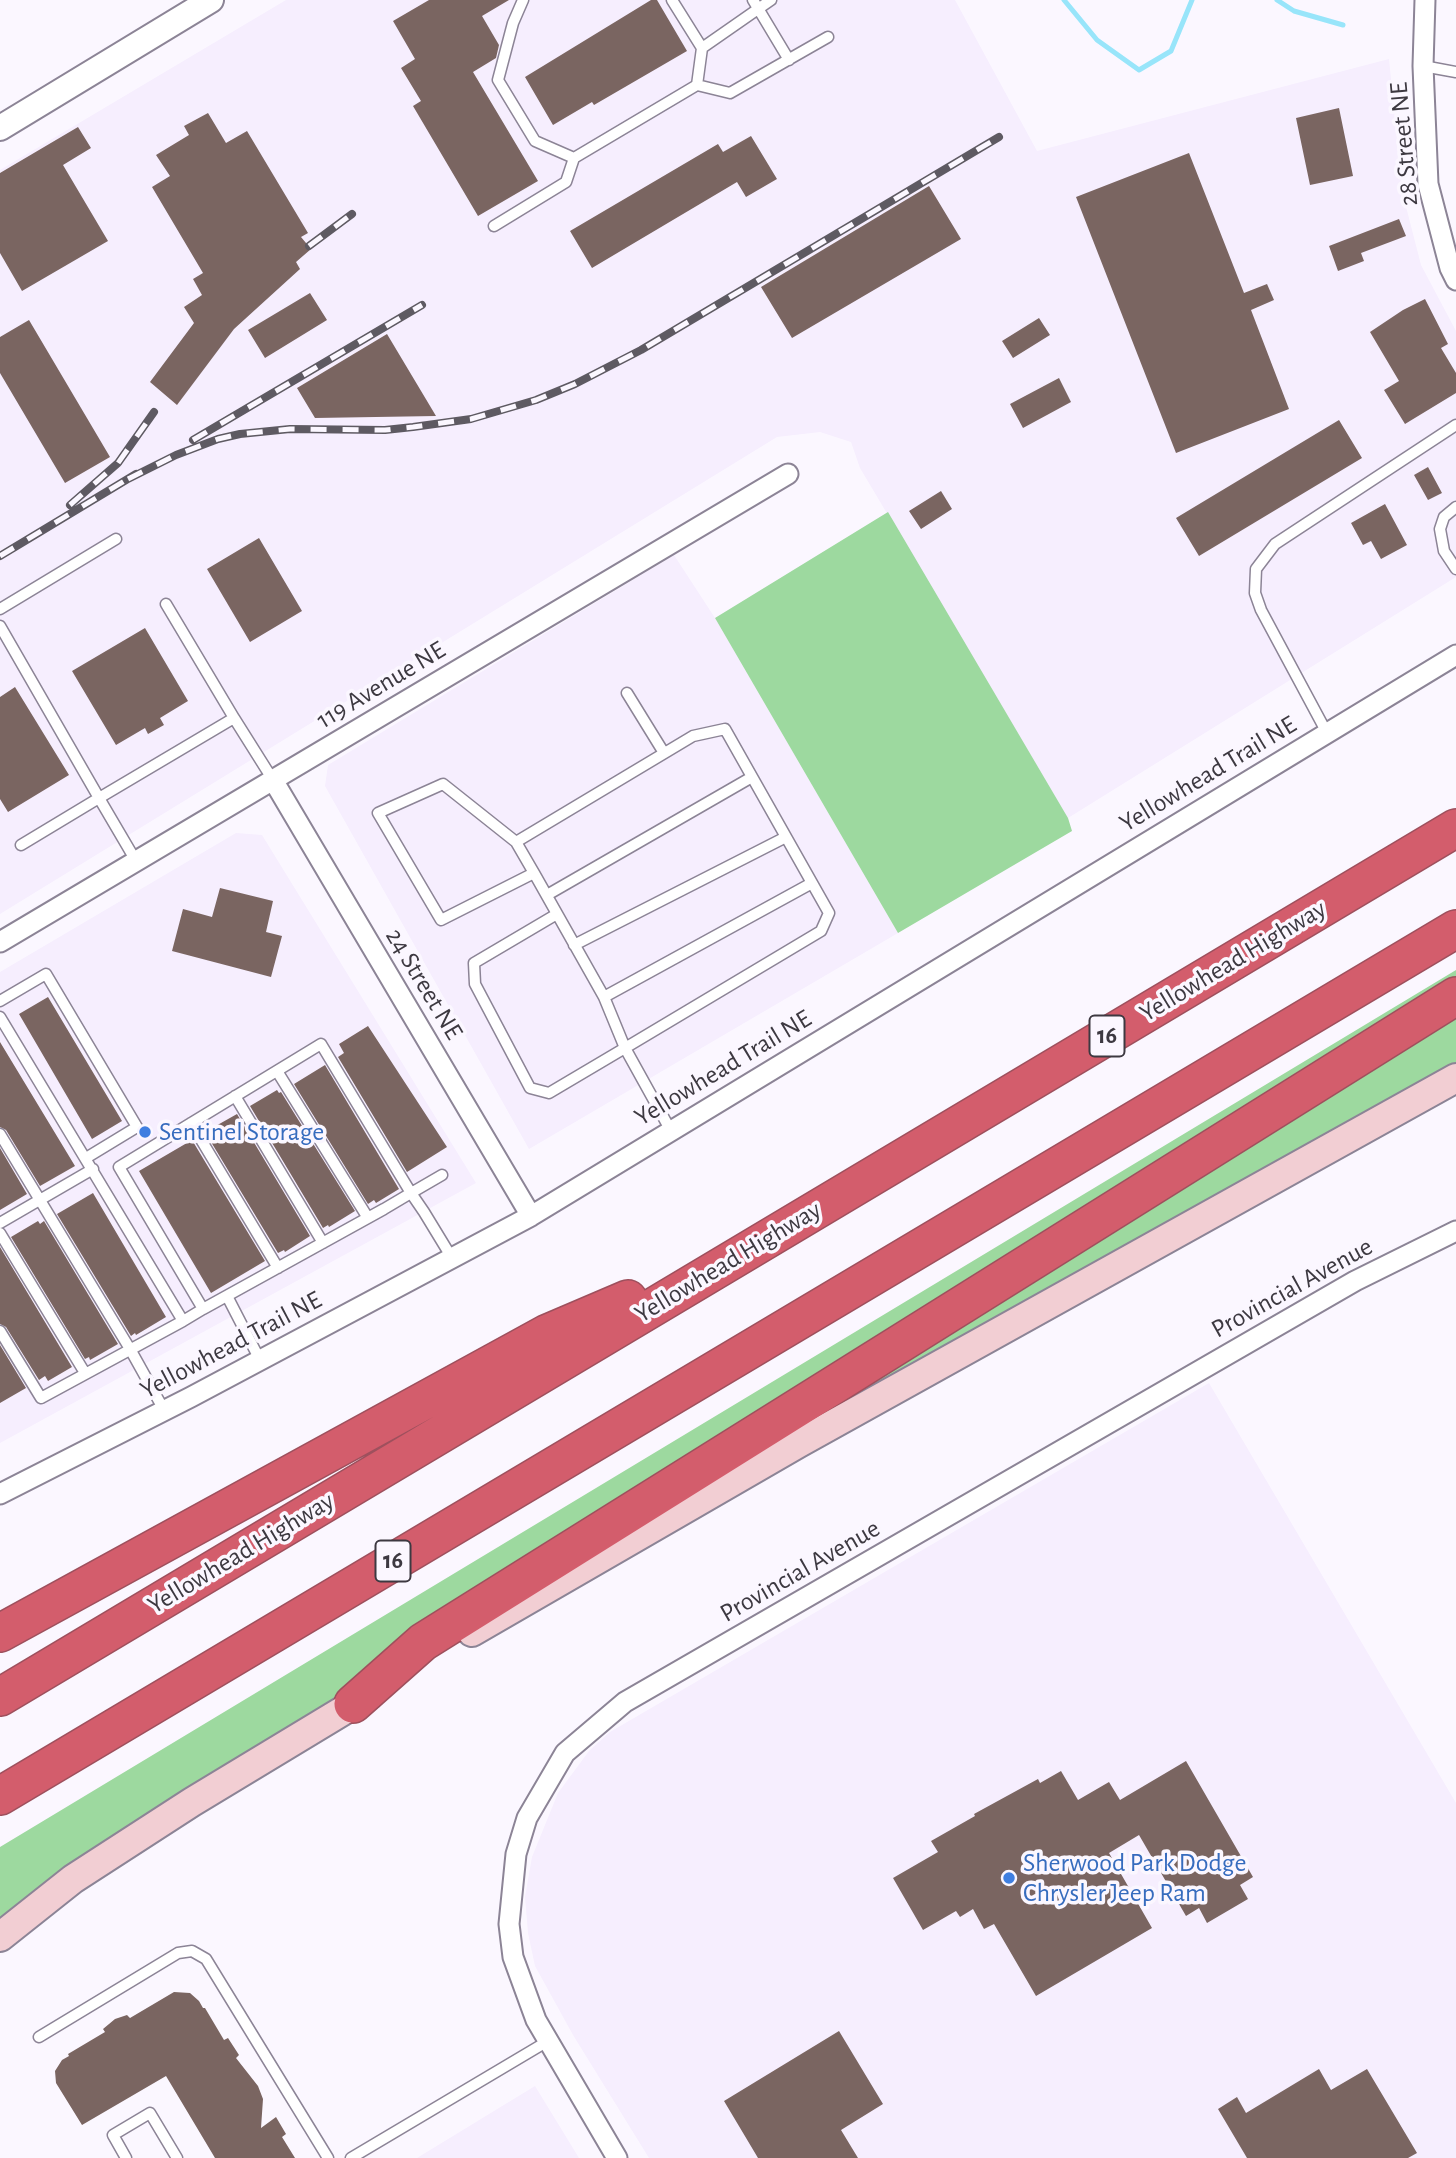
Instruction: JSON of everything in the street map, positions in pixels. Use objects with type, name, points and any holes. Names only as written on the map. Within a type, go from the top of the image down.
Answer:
[{"type":"highway","name":"Yellowhead Highway","points":[[0,1697],[1456,828]]},
{"type":"highway","name":"16","points":[[0,1796],[1456,929]]},
{"type":"highway","points":[[353,1704],[423,1642],[1456,996]]},
{"type":"highway","points":[[0,1633],[546,1334],[758,1244]]},
{"type":"main road","points":[[0,1937],[83,1872],[510,1609],[799,1443],[1456,1078]]},
{"type":"street","points":[[0,128],[211,0]]},
{"type":"street","name":"28 Street NE","points":[[1425,0],[1423,66],[1429,184],[1450,268],[1456,280]]},
{"type":"street","name":"119 Avenue NE","points":[[0,942],[788,474]]},
{"type":"street","name":"Yellowhead Trail NE","points":[[0,1494],[531,1216],[1456,655]]},
{"type":"street","name":"24 Street NE","points":[[273,780],[531,1216]]},
{"type":"street","name":"Provincial Avenue","points":[[617,2158],[536,2020],[513,1957],[509,1924],[516,1854],[527,1818],[565,1753],[625,1702],[1354,1281],[1456,1231]]},
{"type":"lane","points":[[523,0],[513,23],[498,80],[535,141],[574,158]]},
{"type":"lane","points":[[672,0],[702,48],[697,85]]},
{"type":"lane","points":[[702,48],[756,4],[771,0]]},
{"type":"lane","points":[[756,4],[789,60]]},
{"type":"lane","points":[[494,226],[566,182],[574,158],[697,85],[730,93],[828,37]]},
{"type":"lane","points":[[1423,66],[1456,72]]},
{"type":"lane","points":[[1327,733],[1261,610],[1255,593],[1256,569],[1275,544],[1456,425]]},
{"type":"lane","points":[[1456,506],[1444,517],[1440,529],[1444,551],[1456,569]]},
{"type":"lane","points":[[0,609],[116,539]]},
{"type":"lane","points":[[166,604],[273,780]]},
{"type":"lane","points":[[0,626],[136,861]]},
{"type":"lane","points":[[627,693],[664,753]]},
{"type":"lane","points":[[20,845],[234,718]]},
{"type":"lane","points":[[516,842],[693,736],[725,729],[829,913],[821,931],[549,1093],[530,1088],[475,984],[474,963],[557,915]]},
{"type":"lane","points":[[547,895],[752,777]]},
{"type":"lane","points":[[534,873],[441,920],[378,813],[443,784],[516,842],[547,895],[604,997],[625,1048],[671,1130]]},
{"type":"lane","points":[[574,945],[786,836]]},
{"type":"lane","points":[[604,997],[812,883]]},
{"type":"lane","points":[[0,1001],[46,974],[137,1128],[86,1158]]},
{"type":"lane","points":[[0,1017],[183,1321]]},
{"type":"lane","points":[[203,1309],[119,1167],[321,1044],[453,1259]]},
{"type":"lane","points":[[277,1070],[368,1218]]},
{"type":"lane","points":[[235,1096],[323,1243]]},
{"type":"lane","points":[[191,1123],[278,1268]]},
{"type":"lane","points":[[0,1135],[164,1410]]},
{"type":"lane","points":[[0,1223],[93,1169]]},
{"type":"lane","points":[[0,1331],[41,1398],[442,1175]]},
{"type":"lane","points":[[0,1233],[85,1373]]},
{"type":"lane","points":[[227,1296],[260,1360]]},
{"type":"lane","points":[[39,2037],[178,1954],[192,1951],[206,1959],[328,2158]]},
{"type":"lane","points":[[351,2158],[548,2041]]},
{"type":"lane","points":[[126,2158],[113,2135],[150,2113],[177,2158]]},
{"type":"shaded area","points":[[286,0],[955,0],[1037,151],[1389,59],[1402,191],[1421,265],[1456,331],[1456,577],[1068,818],[860,468],[851,442],[820,432],[777,437],[0,914],[0,170]]},
{"type":"shaded area","points":[[674,555],[715,618],[898,933],[529,1149],[325,786],[328,765]]},
{"type":"shaded area","points":[[236,833],[262,835],[476,1183],[0,1443],[0,972]]},
{"type":"shaded area","points":[[1209,1383],[1456,1803],[1456,2158],[649,2158],[573,2035],[535,1966],[528,1933],[525,1897],[532,1857],[558,1793],[589,1751],[610,1732]]},
{"type":"shaded area","points":[[535,2086],[579,2158],[417,2158]]},
{"type":"green space","points":[[888,512],[1068,818],[1072,831],[898,933],[715,618]]},
{"type":"green space","points":[[1456,970],[1456,981],[374,1673],[0,1922],[0,1847]]},
{"type":"green space","points":[[1456,1015],[1456,1063],[787,1433]]},
{"type":"building","points":[[429,0],[509,0],[482,16],[499,45],[496,58],[473,72],[538,181],[478,216],[413,106],[421,101],[401,68],[415,59],[393,21]]},
{"type":"building","points":[[651,0],[657,0],[687,51],[594,105],[592,102],[553,125],[525,77]]},
{"type":"building","points":[[1339,108],[1353,176],[1310,185],[1296,118]]},
{"type":"building","points":[[208,113],[226,143],[247,131],[308,233],[301,237],[311,249],[296,262],[300,269],[234,329],[177,405],[150,382],[194,323],[184,307],[202,295],[193,279],[203,273],[152,187],[170,176],[156,155],[189,135],[184,126]]},
{"type":"building","points":[[78,127],[91,148],[63,165],[108,241],[22,291],[0,253],[0,173]]},
{"type":"building","points":[[751,136],[777,179],[746,197],[737,182],[592,268],[570,231],[718,144],[723,152]]},
{"type":"building","points":[[1189,153],[1244,293],[1267,284],[1274,300],[1251,310],[1289,409],[1176,453],[1076,197]]},
{"type":"building","points":[[929,186],[961,239],[792,338],[761,287]]},
{"type":"building","points":[[1399,219],[1406,236],[1361,253],[1364,261],[1338,271],[1329,246]]},
{"type":"building","points":[[310,293],[327,320],[265,358],[248,330]]},
{"type":"building","points":[[1425,299],[1448,344],[1441,348],[1456,373],[1456,393],[1405,424],[1384,390],[1399,381],[1370,332]]},
{"type":"building","points":[[1039,318],[1050,335],[1013,358],[1002,341]]},
{"type":"building","points":[[29,320],[110,457],[65,483],[0,373],[0,337]]},
{"type":"building","points":[[387,334],[436,416],[315,418],[297,388]]},
{"type":"building","points":[[1059,378],[1071,402],[1023,428],[1010,404]]},
{"type":"building","points":[[1339,420],[1362,458],[1199,556],[1176,518]]},
{"type":"building","points":[[1428,467],[1442,493],[1428,500],[1414,475]]},
{"type":"building","points":[[941,491],[952,509],[921,529],[909,511]]},
{"type":"building","points":[[1385,504],[1407,545],[1381,559],[1371,541],[1363,545],[1351,523]]},
{"type":"building","points":[[259,538],[302,611],[250,642],[207,569]]},
{"type":"building","points":[[145,628],[188,701],[160,718],[164,725],[148,734],[145,728],[116,745],[72,671]]},
{"type":"building","points":[[15,687],[69,775],[8,812],[0,799],[0,697]]},
{"type":"building","points":[[220,888],[273,901],[266,932],[282,936],[271,977],[172,951],[183,909],[212,917]]},
{"type":"building","points":[[48,997],[122,1121],[92,1139],[19,1014]]},
{"type":"building","points":[[368,1026],[447,1147],[407,1172],[338,1057],[344,1053],[339,1044]]},
{"type":"building","points":[[0,1042],[75,1166],[40,1186],[6,1130],[0,1127]]},
{"type":"building","points":[[325,1065],[399,1189],[376,1203],[374,1200],[368,1204],[294,1084]]},
{"type":"building","points":[[277,1090],[281,1092],[355,1211],[329,1227],[328,1225],[323,1228],[250,1106]]},
{"type":"building","points":[[237,1114],[310,1236],[285,1252],[284,1250],[278,1253],[205,1132]]},
{"type":"building","points":[[192,1140],[265,1261],[211,1293],[139,1171]]},
{"type":"building","points":[[0,1148],[27,1194],[0,1210]]},
{"type":"building","points":[[93,1193],[166,1317],[136,1335],[135,1333],[131,1336],[57,1214]]},
{"type":"building","points":[[38,1221],[40,1224],[44,1221],[118,1344],[90,1360],[89,1357],[85,1359],[11,1237]]},
{"type":"building","points":[[0,1247],[72,1367],[48,1381],[45,1376],[39,1380],[6,1327],[0,1324]]},
{"type":"building","points":[[0,1345],[26,1388],[0,1403]]},
{"type":"building","name":"Sherwood Park Dodge Chrysler Jeep Ram","points":[[1186,1761],[1253,1877],[1240,1885],[1248,1899],[1207,1923],[1199,1908],[1186,1916],[1139,1835],[1109,1853],[1152,1928],[1036,1996],[994,1924],[984,1929],[973,1909],[960,1917],[956,1911],[923,1930],[893,1878],[938,1852],[931,1841],[1038,1779],[1040,1783],[1061,1771],[1078,1800],[1109,1782],[1120,1800]]},
{"type":"building","points":[[174,1992],[190,1993],[205,2008],[224,2040],[228,2038],[239,2055],[236,2058],[258,2086],[263,2099],[261,2128],[276,2117],[286,2134],[282,2137],[295,2158],[215,2158],[166,2076],[82,2125],[56,2083],[55,2071],[62,2060],[105,2032],[103,2029],[115,2019],[127,2015],[130,2018]]},
{"type":"building","points":[[839,2031],[883,2104],[841,2130],[858,2158],[758,2158],[724,2101]]},
{"type":"building","points":[[1319,2069],[1331,2090],[1367,2069],[1417,2153],[1408,2158],[1247,2158],[1218,2109],[1237,2097],[1246,2113]]},
{"type":"waterway","points":[[1064,0],[1097,40],[1139,70],[1171,51],[1192,0]]},
{"type":"waterway","points":[[1277,0],[1294,11],[1343,25]]},
{"type":"railway","points":[[128,479],[176,455],[218,439],[240,434],[290,429],[385,430],[413,427],[471,419],[536,400],[575,384],[641,350],[999,137]]},
{"type":"railway","points":[[309,246],[352,214]]},
{"type":"railway","points":[[193,440],[422,305]]},
{"type":"railway","points":[[70,505],[118,463],[154,412]]},
{"type":"railway","points":[[0,556],[136,474]]},
{"type":"place","name":"Sentinel Storage","points":[[145,1132]]},
{"type":"place","name":"Sherwood Park Dodge Chrysler Jeep Ram","points":[[1009,1878]]}]
